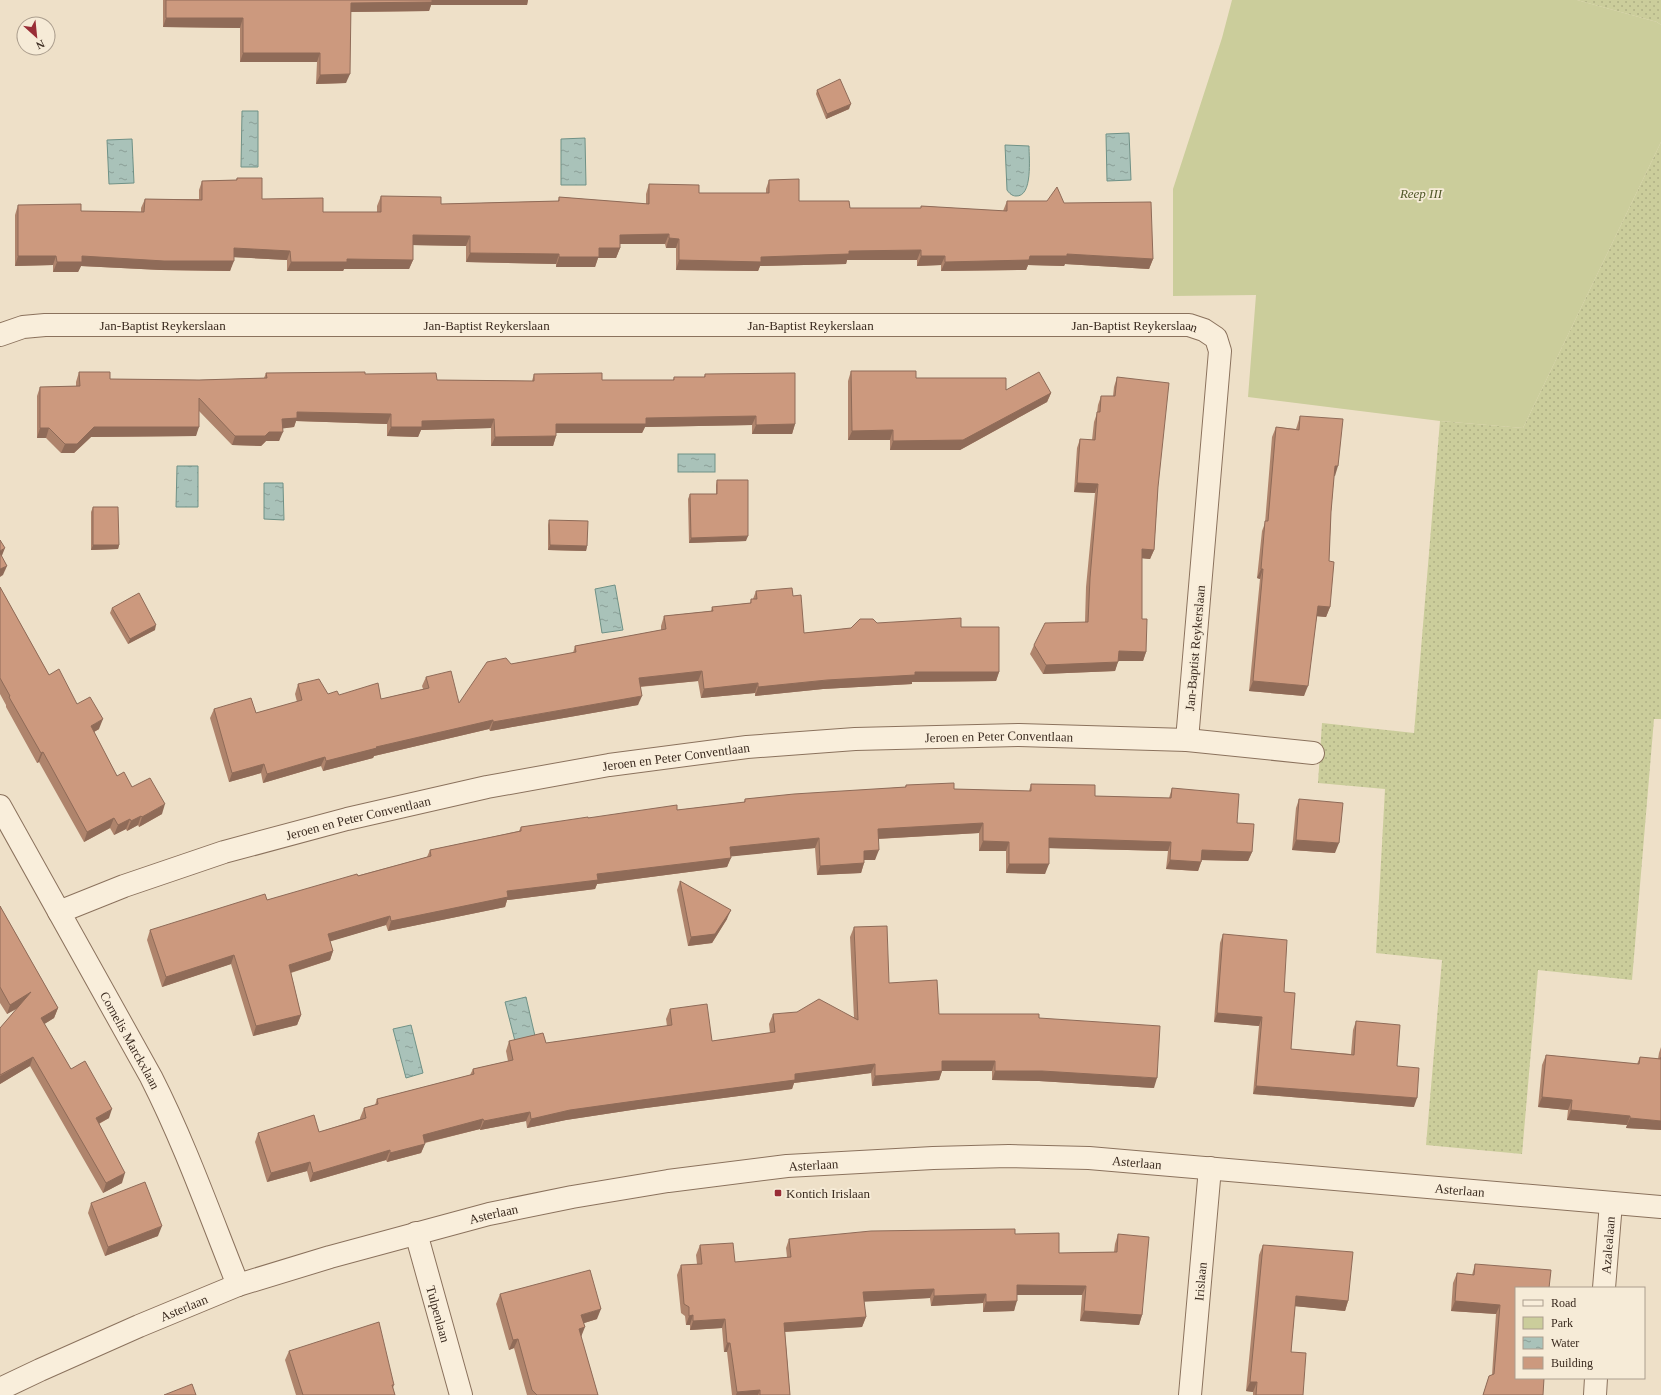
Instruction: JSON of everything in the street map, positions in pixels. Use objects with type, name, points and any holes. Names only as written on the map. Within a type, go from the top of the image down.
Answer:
[{"type":"street","name":"Jan-Baptist Reykerslaan","points":[[0,335],[23,327],[45,325],[1190,325],[1204,330],[1216,338],[1220,351],[1187,740]]},
{"type":"street","name":"Jeroen en Peter Conventlaan","points":[[59,912],[124,886],[224,852],[347,819],[487,787],[609,765],[747,747],[855,739],[1019,735],[1187,740],[1313,753]]},
{"type":"street","name":"Cornelis Marckxlaan","points":[[0,806],[168,1110],[183,1144],[238,1285]]},
{"type":"street","name":"Asterlaan","points":[[0,1389],[82,1351],[238,1285],[416,1233],[489,1214],[572,1197],[668,1181],[787,1166],[926,1158],[1009,1156],[1090,1158],[1661,1207]]},
{"type":"street","name":"Irislaan","points":[[1190,1395],[1210,1168]]},
{"type":"street","name":"Azalealaan","points":[[1604,1287],[1611,1203]]},
{"type":"street","name":"Tulpenlaan","points":[[416,1233],[461,1395]]},
{"type":"street","points":[[1595,1395],[1596,1379]]},
{"type":"green space","name":"Reep III","points":[[1232,0],[1577,0],[1657,22],[1661,25],[1661,142],[1523,428],[1440,421],[1248,397],[1256,295],[1173,296],[1173,189],[1222,38]]},
{"type":"green space","points":[[1577,0],[1661,0],[1661,25],[1657,22]]},
{"type":"green space","points":[[1661,142],[1661,719],[1654,719],[1632,980],[1538,970],[1522,1154],[1426,1145],[1442,960],[1376,953],[1385,789],[1318,783],[1322,723],[1414,733],[1440,421],[1523,428]]},
{"type":"water","points":[[242,111],[258,111],[258,167],[241,167]]},
{"type":"water","points":[[1129,133],[1131,180],[1107,181],[1106,134]]},
{"type":"water","points":[[585,138],[586,185],[561,185],[561,139]]},
{"type":"water","points":[[132,139],[134,183],[109,184],[107,140]]},
{"type":"water","points":[[1005,145],[1029,146],[1028,184],[1021,195],[1013,195],[1007,190]]},
{"type":"water","points":[[678,454],[715,454],[715,472],[678,472]]},
{"type":"water","points":[[177,466],[198,466],[198,507],[176,507]]},
{"type":"water","points":[[264,483],[283,483],[284,520],[264,519]]},
{"type":"water","points":[[615,585],[623,630],[602,633],[595,589]]},
{"type":"water","points":[[526,997],[535,1036],[515,1041],[505,1002]]},
{"type":"water","points":[[411,1025],[423,1073],[406,1078],[393,1029]]},
{"type":"building","points":[[166,0],[432,0],[432,2],[351,3],[350,74],[320,75],[320,53],[243,53],[243,18],[166,18]]},
{"type":"building","points":[[840,79],[851,104],[827,114],[817,90]]},
{"type":"building","points":[[237,178],[262,178],[262,199],[323,198],[323,212],[381,212],[381,196],[441,197],[441,204],[559,201],[559,197],[649,204],[649,184],[699,185],[699,193],[769,193],[769,180],[799,179],[799,201],[849,201],[850,208],[921,208],[921,206],[1007,211],[1007,201],[1047,201],[1057,187],[1064,203],[1151,202],[1153,259],[1067,254],[1067,256],[1030,256],[1029,260],[945,262],[945,256],[921,256],[921,250],[849,251],[849,254],[761,257],[761,262],[679,260],[679,239],[669,238],[669,234],[620,235],[620,248],[599,248],[599,257],[559,257],[559,254],[470,253],[470,236],[413,235],[413,260],[347,259],[347,262],[291,262],[290,251],[234,248],[234,261],[164,261],[82,256],[82,262],[57,262],[56,256],[18,256],[18,205],[81,204],[81,211],[144,212],[145,199],[202,200],[202,181],[237,180]]},
{"type":"building","points":[[851,371],[916,371],[916,378],[1006,378],[1006,390],[1039,372],[1051,393],[963,440],[893,441],[893,430],[852,431]]},
{"type":"building","points":[[79,372],[110,372],[110,379],[199,380],[267,378],[266,373],[365,372],[365,374],[436,373],[437,380],[534,381],[534,374],[602,373],[602,380],[674,380],[674,377],[705,377],[705,374],[795,373],[795,424],[756,425],[756,416],[646,418],[646,424],[556,424],[556,436],[495,437],[494,419],[422,421],[422,427],[391,427],[391,414],[297,412],[297,418],[282,419],[283,432],[269,432],[265,436],[235,436],[199,398],[199,427],[94,427],[77,444],[65,444],[49,428],[40,428],[40,387],[80,386]]},
{"type":"building","points":[[1117,377],[1169,383],[1158,487],[1154,550],[1142,549],[1142,619],[1147,619],[1146,652],[1119,651],[1118,662],[1046,665],[1034,645],[1045,623],[1088,622],[1098,484],[1077,483],[1080,439],[1095,440],[1097,412],[1100,412],[1101,396],[1115,396]]},
{"type":"building","points":[[1300,416],[1343,419],[1338,466],[1335,466],[1331,512],[1329,561],[1334,562],[1330,607],[1318,606],[1308,686],[1253,681],[1263,569],[1261,569],[1265,521],[1268,521],[1276,427],[1299,430]]},
{"type":"building","points":[[717,480],[748,480],[748,536],[691,538],[690,494],[717,494]]},
{"type":"building","points":[[93,507],[118,507],[119,545],[93,545]]},
{"type":"building","points":[[549,520],[588,521],[587,546],[550,545]]},
{"type":"building","points":[[0,540],[5,548],[0,551]]},
{"type":"building","points":[[0,553],[7,566],[0,569]]},
{"type":"building","points":[[0,587],[49,675],[59,669],[77,704],[90,697],[103,719],[91,726],[117,776],[124,772],[132,787],[150,778],[165,804],[142,817],[141,816],[131,821],[130,819],[118,825],[114,818],[87,832],[43,752],[41,753],[9,697],[10,696],[0,678]]},
{"type":"building","points":[[792,588],[793,596],[801,595],[804,633],[851,628],[860,619],[873,619],[877,623],[961,618],[961,627],[999,627],[999,672],[915,672],[915,675],[827,680],[758,687],[758,683],[704,689],[702,671],[639,678],[642,696],[493,722],[493,720],[376,747],[377,748],[326,761],[325,757],[267,774],[264,764],[232,773],[214,709],[251,698],[256,713],[302,700],[298,684],[319,679],[328,694],[337,691],[339,695],[378,683],[381,699],[429,688],[426,677],[451,671],[459,703],[487,662],[506,658],[511,664],[576,652],[575,646],[666,629],[664,616],[713,611],[712,607],[751,603],[751,599],[757,599],[756,591]]},
{"type":"building","points":[[139,593],[156,625],[130,639],[112,608]]},
{"type":"building","points":[[954,783],[954,789],[1031,791],[1031,784],[1095,785],[1095,796],[1171,798],[1172,788],[1239,794],[1237,823],[1254,824],[1252,852],[1202,850],[1201,862],[1170,860],[1171,842],[1049,838],[1049,864],[1009,864],[1009,842],[983,841],[983,823],[878,829],[879,850],[864,851],[864,863],[820,866],[819,838],[730,847],[731,858],[597,874],[598,880],[507,891],[508,897],[391,921],[390,916],[328,934],[333,951],[289,965],[301,1015],[256,1026],[234,955],[166,977],[150,930],[265,894],[267,900],[357,874],[358,876],[431,856],[430,850],[521,831],[521,827],[677,805],[677,810],[745,802],[745,799],[794,794],[906,787],[906,785]]},
{"type":"building","points":[[1299,799],[1343,803],[1339,843],[1296,840]]},
{"type":"building","points":[[680,881],[731,910],[715,934],[691,937]]},
{"type":"building","points":[[0,906],[58,1008],[41,1018],[71,1069],[85,1061],[112,1109],[96,1118],[125,1173],[106,1183],[33,1057],[0,1075],[0,1028],[31,992],[10,1005],[0,987]]},
{"type":"building","points":[[887,926],[889,983],[937,980],[939,1014],[1039,1014],[1039,1018],[1160,1026],[1157,1078],[1042,1071],[995,1071],[995,1061],[942,1061],[942,1071],[875,1076],[875,1064],[795,1074],[795,1080],[570,1110],[531,1119],[530,1112],[484,1121],[483,1119],[423,1135],[425,1144],[390,1153],[390,1150],[313,1173],[310,1162],[271,1173],[258,1133],[314,1115],[319,1132],[366,1118],[364,1108],[378,1104],[377,1099],[474,1074],[473,1069],[513,1060],[509,1041],[543,1033],[546,1043],[672,1025],[670,1009],[707,1004],[712,1041],[775,1032],[773,1014],[797,1012],[819,999],[858,1020],[854,927]]},
{"type":"building","points":[[1223,934],[1287,940],[1284,992],[1295,993],[1291,1049],[1354,1055],[1356,1021],[1400,1025],[1397,1066],[1419,1068],[1417,1098],[1256,1086],[1262,1017],[1217,1013]]},
{"type":"building","points":[[1546,1055],[1639,1064],[1640,1057],[1661,1059],[1661,1121],[1630,1118],[1630,1116],[1571,1110],[1572,1100],[1542,1097]]},
{"type":"building","points":[[145,1182],[162,1226],[108,1247],[91,1203]]},
{"type":"building","points":[[1015,1229],[1015,1234],[1059,1233],[1059,1253],[1117,1252],[1118,1234],[1149,1237],[1142,1315],[1084,1311],[1086,1286],[1017,1285],[1017,1301],[986,1302],[986,1294],[934,1296],[934,1289],[863,1292],[866,1317],[784,1323],[790,1395],[760,1395],[760,1390],[737,1392],[730,1343],[727,1343],[725,1319],[693,1321],[693,1315],[689,1316],[689,1307],[684,1304],[681,1265],[702,1264],[700,1245],[733,1243],[735,1262],[791,1257],[789,1239],[871,1231]]},
{"type":"building","points":[[1263,1245],[1353,1252],[1348,1301],[1296,1296],[1291,1352],[1306,1353],[1303,1395],[1256,1395],[1257,1382],[1250,1382]]},
{"type":"building","points":[[1475,1264],[1551,1270],[1549,1287],[1515,1287],[1515,1379],[1544,1379],[1543,1395],[1483,1395],[1489,1376],[1494,1374],[1500,1305],[1455,1301],[1457,1273],[1474,1275]]},
{"type":"building","points":[[590,1270],[601,1309],[581,1315],[585,1327],[579,1329],[598,1395],[537,1395],[532,1390],[518,1339],[513,1340],[500,1294]]},
{"type":"building","points":[[379,1322],[395,1395],[303,1395],[289,1351]]},
{"type":"building","points":[[192,1384],[196,1395],[164,1395]]},
{"type":"place","name":"Kontich Irislaan","points":[[778,1193]]}]
